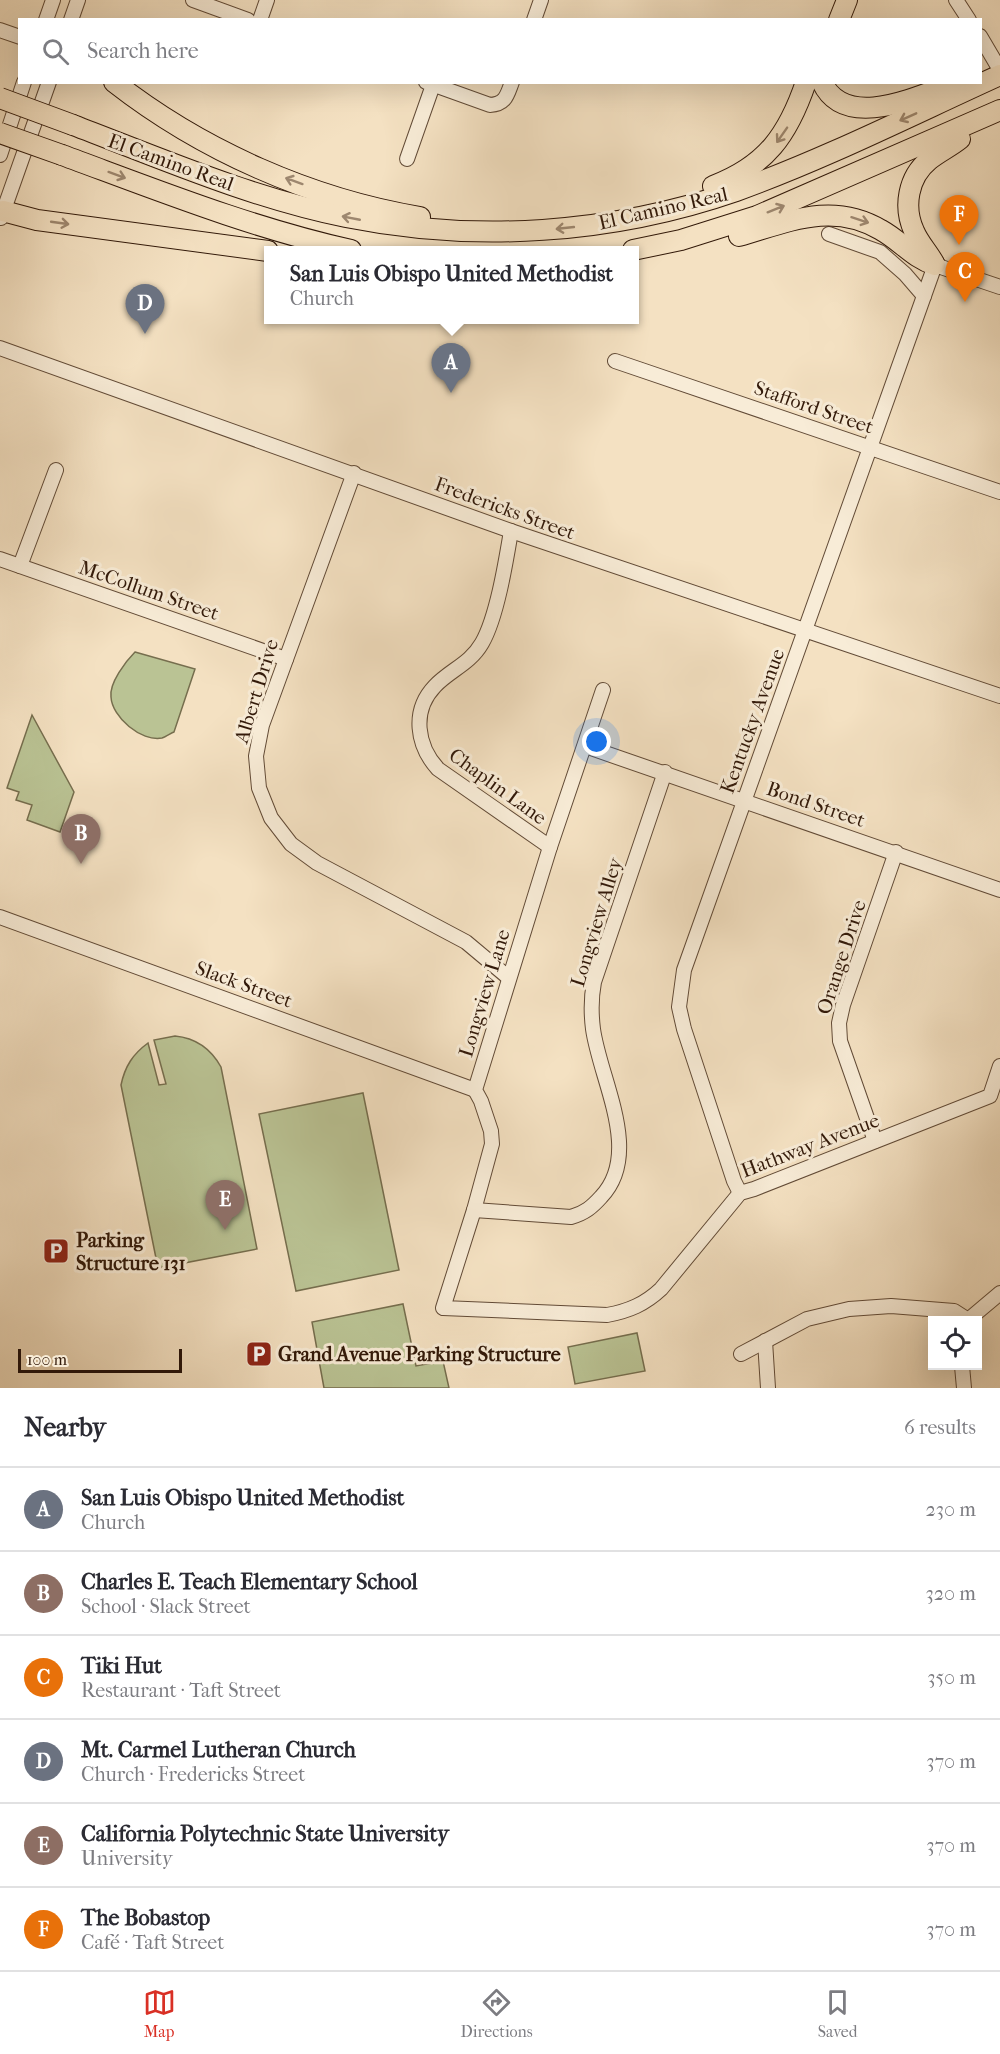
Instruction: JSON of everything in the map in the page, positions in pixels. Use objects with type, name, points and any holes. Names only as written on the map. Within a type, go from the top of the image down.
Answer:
[{"type":"highway","points":[[831,18],[837,0]]},
{"type":"highway","points":[[840,18],[847,0]]},
{"type":"highway","points":[[982,76],[1000,73]]},
{"type":"highway","name":"El Camino Real","points":[[982,81],[1000,73]]},
{"type":"highway","points":[[117,84],[199,138],[282,177],[366,205],[438,220],[463,221],[492,231]]},
{"type":"highway","points":[[685,206],[704,189],[747,170],[771,149],[793,117],[805,84]]},
{"type":"highway","points":[[823,84],[832,98],[844,105],[860,108],[884,106],[952,84]]},
{"type":"highway","name":"El Camino Real","points":[[0,98],[236,186],[314,210],[392,225],[492,231],[546,230],[596,224],[685,206],[759,182],[976,84]]},
{"type":"highway","name":"El Camino Real","points":[[639,249],[681,240],[757,216],[1000,110]]},
{"type":"highway","points":[[935,265],[910,222],[908,202],[910,188],[916,175],[927,161],[969,132],[980,119]]},
{"type":"highway","name":"El Camino Real","points":[[0,133],[240,219],[333,246]]},
{"type":"highway","points":[[1,214],[264,250]]},
{"type":"highway","points":[[681,240],[699,245],[810,216],[839,215],[873,225],[921,261],[935,265]]},
{"type":"street","points":[[47,18],[53,0]]},
{"type":"street","points":[[72,18],[78,0]]},
{"type":"street","points":[[193,0],[242,18]]},
{"type":"street","points":[[261,18],[267,0]]},
{"type":"street","points":[[535,18],[541,0]]},
{"type":"street","points":[[956,0],[968,18]]},
{"type":"street","points":[[0,30],[18,36]]},
{"type":"street","points":[[982,39],[1000,73]]},
{"type":"street","points":[[0,155],[23,84]]},
{"type":"street","points":[[1,214],[48,84]]},
{"type":"street","points":[[407,159],[429,84],[490,105],[498,105],[506,100],[511,84]]},
{"type":"street","points":[[828,234],[880,252],[905,274],[924,296]]},
{"type":"street","points":[[935,265],[1000,287]]},
{"type":"street","name":"Kentucky Avenue","points":[[740,1193],[679,1007],[684,969],[935,265]]},
{"type":"street","name":"Fredericks Street","points":[[0,348],[511,531],[1000,696]]},
{"type":"street","name":"Stafford Street","points":[[615,361],[1000,492]]},
{"type":"street","points":[[20,566],[56,470]]},
{"type":"street","name":"Albert Drive","points":[[354,473],[262,725],[256,756],[259,788],[271,818],[291,844],[317,862],[466,942],[509,978]]},
{"type":"street","name":"Chaplin Lane","points":[[511,531],[488,631],[472,657],[435,686],[428,695],[420,715],[419,733],[424,750],[438,769],[550,848]]},
{"type":"street","name":"McCollum Street","points":[[0,559],[286,659]]},
{"type":"street","name":"Longview Lane","points":[[474,1090],[550,848],[603,690]]},
{"type":"street","name":"Bond Street","points":[[585,746],[896,852],[1000,890]]},
{"type":"street","name":"Longview Alley","points":[[474,1210],[571,1217],[589,1209],[614,1180],[620,1138],[593,1030],[591,998],[597,971],[665,772]]},
{"type":"street","name":"Orange Drive","points":[[875,1141],[842,1050],[839,1023],[843,1005],[896,852]]},
{"type":"street","name":"Slack Street","points":[[0,917],[474,1090]]},
{"type":"street","name":"Hathway Avenue","points":[[474,1210],[443,1308],[607,1315],[627,1311],[649,1300],[661,1289],[740,1193],[995,1096],[1000,1066]]},
{"type":"street","points":[[474,1090],[481,1101],[491,1131],[492,1144],[474,1210]]},
{"type":"street","points":[[973,1316],[1000,1293]]},
{"type":"street","points":[[741,1354],[807,1319],[849,1309],[891,1306],[954,1311],[962,1316]]},
{"type":"street","points":[[765,1341],[768,1388]]},
{"type":"street","points":[[962,1370],[964,1388]]},
{"type":"green space","points":[[135,652],[195,669],[174,732],[162,738],[145,736],[137,732],[122,720],[113,705],[111,691],[115,679]]},
{"type":"green space","points":[[32,715],[74,792],[60,832],[27,820],[32,805],[16,800],[19,792],[7,788]]},
{"type":"green space","points":[[175,1036],[190,1039],[202,1045],[221,1067],[257,1249],[158,1268],[121,1085],[130,1061],[148,1043],[159,1085],[166,1084],[154,1040]]},
{"type":"green space","points":[[363,1093],[399,1270],[296,1291],[259,1114]]},
{"type":"green space","points":[[403,1304],[416,1366],[443,1361],[449,1388],[324,1388],[312,1322]]},
{"type":"green space","points":[[637,1333],[645,1371],[575,1384],[568,1347]]},
{"type":"place","name":"The Bobastop","points":[[959,245]]},
{"type":"place","name":"Tiki Hut","points":[[965,302]]},
{"type":"place","name":"Mt. Carmel Lutheran Church","points":[[145,334]]},
{"type":"place","name":"San Luis Obispo United Methodist","points":[[451,393]]},
{"type":"place","name":"Charles E. Teach Elementary School","points":[[81,864]]},
{"type":"place","name":"California Polytechnic State University","points":[[225,1230]]},
{"type":"place","name":"Parking Structure 131","points":[[56,1251]]},
{"type":"place","name":"Grand Avenue Parking Structure","points":[[259,1354]]}]
